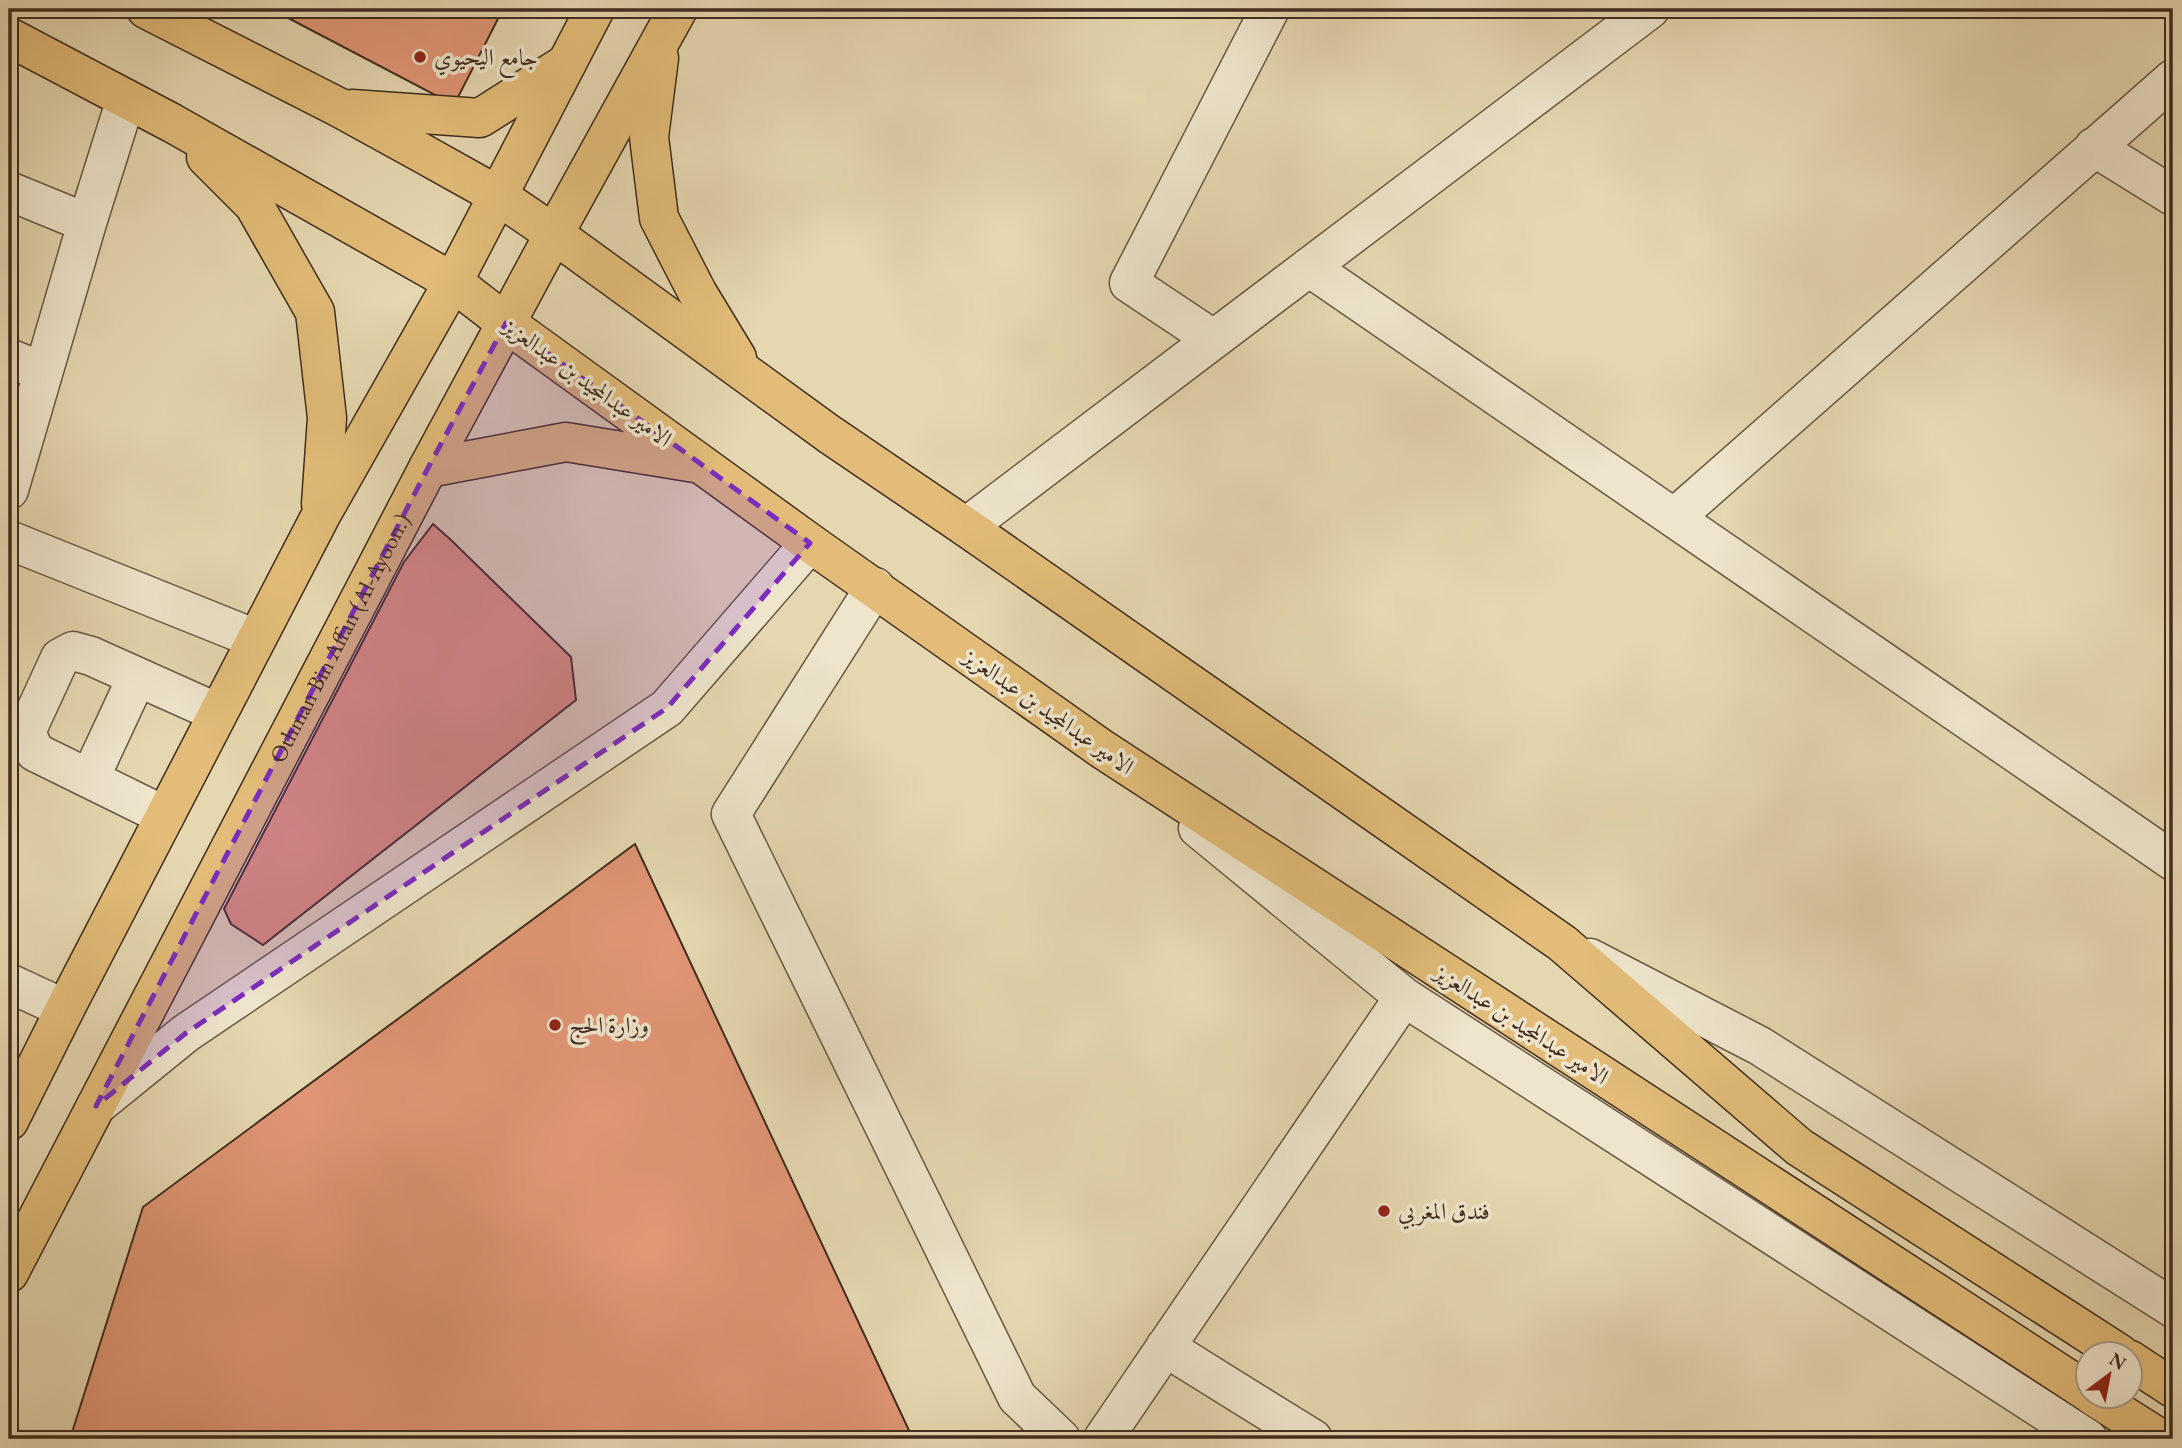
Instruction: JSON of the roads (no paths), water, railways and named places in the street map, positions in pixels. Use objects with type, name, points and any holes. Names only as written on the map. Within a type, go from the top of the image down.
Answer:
[{"type":"main road","points":[[146,9],[340,108],[497,195],[829,434],[1562,943],[1800,1147],[2099,1340]]},
{"type":"main road","points":[[9,1121],[321,515],[453,282],[595,9]]},
{"type":"main road","points":[[670,24],[649,137],[659,218],[697,292],[748,374]]},
{"type":"main road","name":"Othman Bin Affan (Al-Ayoon.)","points":[[9,1273],[428,468],[670,24]]},
{"type":"main road","name":"الامير عبدالمجيد بن عبدالعزيز","points":[[9,37],[172,123],[453,282],[810,543],[1102,749],[2074,1383]]},
{"type":"main road","points":[[340,108],[480,118],[568,62]]},
{"type":"main road","points":[[172,123],[254,205],[315,312],[327,418],[321,515]]},
{"type":"main road","points":[[428,468],[566,442],[702,464]]},
{"type":"main road","points":[[2144,1369],[2173,1388]]},
{"type":"main road","points":[[2116,1410],[2161,1439]]},
{"type":"street","points":[[1213,339],[1129,283],[1270,9]]},
{"type":"street","points":[[966,527],[1650,9]]},
{"type":"street","points":[[1674,518],[2173,79]]},
{"type":"street","points":[[9,490],[26,365],[87,223],[126,99]]},
{"type":"street","points":[[2094,147],[2173,196]]},
{"type":"street","points":[[9,191],[87,223]]},
{"type":"street","points":[[1309,267],[2173,861]]},
{"type":"street","points":[[9,540],[256,639]]},
{"type":"street","points":[[96,1106],[186,1033],[667,708],[810,543]]},
{"type":"street","points":[[874,587],[731,814],[1017,1397],[1062,1439]]},
{"type":"street","points":[[165,816],[35,751],[26,732],[60,658],[73,651],[90,656],[218,713]]},
{"type":"street","points":[[90,778],[137,677]]},
{"type":"street","points":[[1102,749],[1404,997],[2088,1439]]},
{"type":"street","points":[[1562,943],[1760,1046],[2173,1308]]},
{"type":"street","points":[[9,983],[65,1009]]},
{"type":"street","points":[[1103,1439],[1404,997]]},
{"type":"street","points":[[1165,1347],[1313,1439]]},
{"type":"place","name":"جامع اليحيوي","points":[[420,57]]},
{"type":"place","name":"وزارة الحج","points":[[555,1025]]},
{"type":"place","name":"فندق المغربي","points":[[1384,1211]]}]
